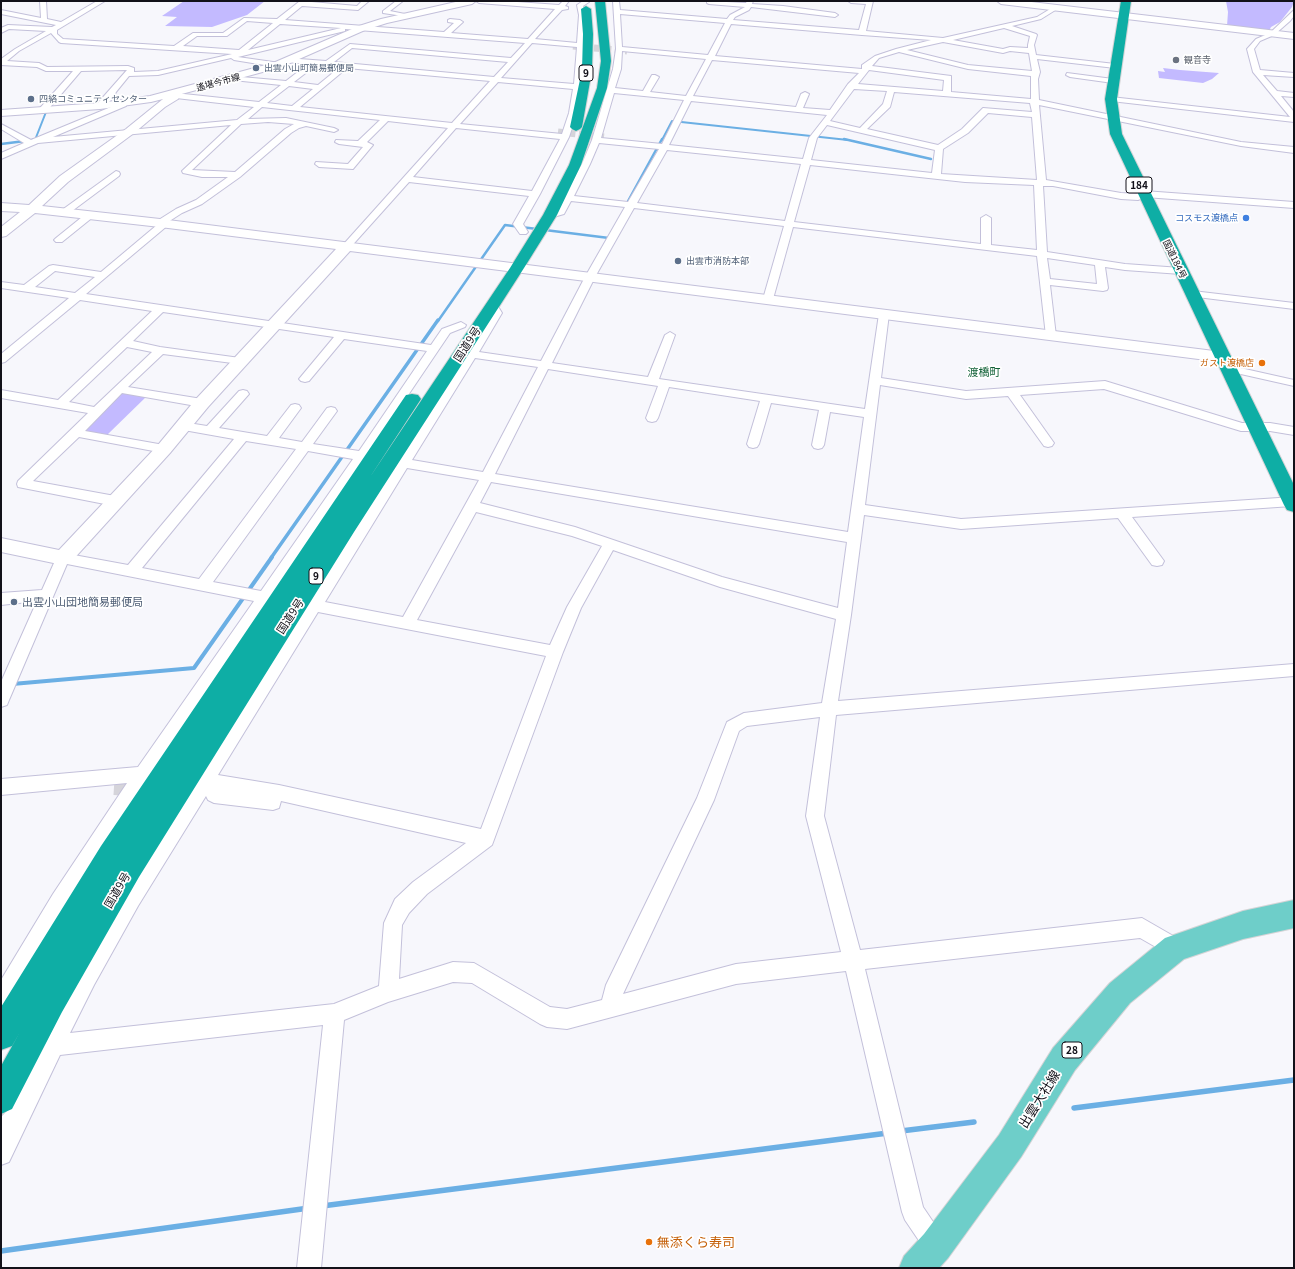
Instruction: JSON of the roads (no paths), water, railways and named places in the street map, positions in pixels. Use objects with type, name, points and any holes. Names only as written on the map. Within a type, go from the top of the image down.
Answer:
[{"type":"highway","name":"国道9号","points":[[1,1035],[110,855],[210,704],[315,535],[399,410],[461,325],[510,267],[550,215],[579,168],[607,89],[606,49],[600,1]]},
{"type":"highway","name":"国道184号","points":[[1126,1],[1111,99],[1116,134],[1256,427],[1292,497]]},
{"type":"highway","name":"9","points":[[584,4],[606,49],[612,56],[614,28],[612,2]]},
{"type":"highway","name":"国道9号","points":[[1,1098],[52,1002],[130,868],[251,676],[350,535],[431,410],[492,305],[510,267],[523,232],[554,171],[562,136],[584,120],[593,96],[606,49]]},
{"type":"highway","name":"9","points":[[562,136],[580,116],[583,68],[606,49]]},
{"type":"main road","name":"出雲大社線","points":[[916,1268],[936,1246],[1010,1146],[1064,1059],[1120,993],[1175,948],[1243,925],[1294,914]]},
{"type":"street","points":[[43,1],[44,20]]},
{"type":"street","points":[[1,62],[17,50],[102,1]]},
{"type":"street","points":[[54,29],[54,34],[59,40],[242,52],[302,3],[358,8],[366,1]]},
{"type":"street","points":[[400,1],[385,12],[408,16]]},
{"type":"street","name":"遙堪今市線","points":[[156,102],[277,65],[359,28],[472,1]]},
{"type":"street","points":[[479,1],[559,8],[584,4]]},
{"type":"street","points":[[1,700],[63,558],[164,448],[202,403],[344,248],[566,1]]},
{"type":"street","points":[[851,1],[870,2],[862,33]]},
{"type":"street","points":[[1001,1],[1294,36]]},
{"type":"street","points":[[612,2],[620,12],[941,39],[982,48],[1003,51],[1010,49],[1033,54],[1116,66]]},
{"type":"street","points":[[708,2],[750,3],[835,15]]},
{"type":"street","points":[[407,624],[472,506],[590,277],[664,148],[688,98],[732,16],[747,9],[750,3]]},
{"type":"street","points":[[606,49],[620,12],[632,4]]},
{"type":"street","points":[[768,299],[813,138],[864,69],[877,57],[898,50],[941,39],[1039,18],[1055,8]]},
{"type":"street","points":[[1,12],[63,24]]},
{"type":"street","points":[[1294,12],[1288,20],[1272,34],[1258,40],[1250,49],[1257,72],[1294,116]]},
{"type":"street","points":[[372,18],[384,21]]},
{"type":"street","points":[[176,48],[195,34],[225,35],[246,19],[281,20],[359,28],[508,38],[547,42],[551,44],[864,69],[948,78],[947,94]]},
{"type":"street","points":[[802,27],[806,19]]},
{"type":"street","points":[[446,33],[460,22],[450,21]]},
{"type":"street","points":[[1003,26],[1034,35],[1031,41],[1036,74],[1035,102],[1040,183],[1042,254],[1051,336]]},
{"type":"street","points":[[1,31],[4,27],[54,29]]},
{"type":"street","points":[[127,74],[158,73],[242,52],[359,28]]},
{"type":"street","points":[[75,41],[88,33]]},
{"type":"street","points":[[132,45],[141,38]]},
{"type":"street","points":[[499,47],[508,38]]},
{"type":"street","points":[[152,46],[161,40]]},
{"type":"street","points":[[562,136],[573,113],[583,68],[576,45]]},
{"type":"street","points":[[327,64],[350,46],[513,60]]},
{"type":"street","points":[[973,60],[982,48]]},
{"type":"street","points":[[363,68],[386,49]]},
{"type":"street","points":[[9,50],[17,50]]},
{"type":"street","points":[[898,50],[928,58],[973,60]]},
{"type":"street","points":[[225,57],[277,65]]},
{"type":"street","points":[[393,71],[408,57]]},
{"type":"street","points":[[289,60],[393,71],[578,87]]},
{"type":"street","points":[[973,60],[979,72],[1036,74]]},
{"type":"street","points":[[1,62],[39,65],[46,69],[128,68],[131,70],[112,90],[110,96],[100,106]]},
{"type":"street","points":[[237,175],[202,174],[186,171],[240,121],[314,63]]},
{"type":"street","points":[[293,109],[345,66]]},
{"type":"street","points":[[43,110],[79,69]]},
{"type":"street","points":[[170,70],[189,72]]},
{"type":"street","points":[[1257,72],[1294,76]]},
{"type":"street","points":[[1070,76],[1113,81]]},
{"type":"street","points":[[645,94],[655,77]]},
{"type":"street","points":[[233,78],[320,86]]},
{"type":"street","points":[[851,86],[1035,102],[1241,144],[1294,150]]},
{"type":"street","points":[[607,89],[832,113]]},
{"type":"street","points":[[861,131],[887,105],[891,90]]},
{"type":"street","points":[[1274,93],[1294,94]]},
{"type":"street","points":[[799,109],[805,94]]},
{"type":"street","points":[[175,95],[320,112],[562,136]]},
{"type":"street","points":[[1111,99],[1294,120]]},
{"type":"street","points":[[1,113],[156,102]]},
{"type":"street","points":[[1,233],[32,209],[64,179],[130,131],[156,102]]},
{"type":"street","points":[[1,156],[123,104]]},
{"type":"street","points":[[825,122],[939,148],[965,131],[986,110],[1036,115]]},
{"type":"street","points":[[1,360],[162,224],[179,211],[199,202],[237,175],[288,131],[296,126],[306,124],[320,112]]},
{"type":"street","points":[[550,215],[562,212],[569,198],[579,168],[600,139],[598,116]]},
{"type":"street","points":[[360,144],[387,118]]},
{"type":"street","points":[[1,126],[32,142],[240,121],[286,120],[334,130]]},
{"type":"street","points":[[523,131],[532,127],[562,136]]},
{"type":"street","points":[[615,136],[631,138],[635,143]]},
{"type":"street","points":[[600,139],[664,148],[936,176],[1066,185],[1121,196],[1138,197],[1144,194],[1294,205]]},
{"type":"street","points":[[319,164],[350,168],[369,145],[339,142]]},
{"type":"street","points":[[936,176],[939,148]]},
{"type":"street","points":[[523,232],[518,224],[536,194],[554,171]]},
{"type":"street","points":[[65,212],[116,174]]},
{"type":"street","points":[[406,179],[536,194]]},
{"type":"street","points":[[569,198],[986,247],[1125,267],[1181,271]]},
{"type":"street","points":[[1,207],[90,215],[344,248],[768,299],[1051,336],[1225,362],[1294,383]]},
{"type":"street","points":[[59,240],[90,215]]},
{"type":"street","points":[[986,218],[986,247]]},
{"type":"street","points":[[1045,281],[1103,288],[1100,263]]},
{"type":"street","points":[[26,289],[53,268],[104,274]]},
{"type":"street","points":[[1,285],[274,324],[434,349]]},
{"type":"street","points":[[1193,294],[1294,306]]},
{"type":"street","points":[[1,1154],[18,1116],[87,978],[131,900],[210,788],[250,707],[315,606],[350,535],[404,463],[431,410],[472,354],[497,313],[492,305]]},
{"type":"street","points":[[62,404],[161,308]]},
{"type":"street","points":[[884,314],[872,414],[815,816],[853,961],[913,1212],[936,1246]]},
{"type":"street","points":[[1,999],[60,900],[143,774],[264,597],[315,535],[362,456],[399,410],[446,331],[461,325]]},
{"type":"street","points":[[305,379],[342,335]]},
{"type":"street","points":[[652,381],[670,335]]},
{"type":"street","points":[[125,343],[160,350],[240,361]]},
{"type":"street","points":[[115,501],[22,484],[160,350]]},
{"type":"street","points":[[472,354],[872,414]]},
{"type":"street","points":[[876,381],[966,395],[1104,385],[1241,427],[1270,427],[1294,431]]},
{"type":"street","points":[[652,418],[665,383]]},
{"type":"street","points":[[119,389],[202,403]]},
{"type":"street","points":[[1011,391],[1048,443]]},
{"type":"street","points":[[1,394],[97,411]]},
{"type":"street","points":[[210,431],[243,394]]},
{"type":"street","points":[[753,444],[767,398]]},
{"type":"street","points":[[818,445],[825,407]]},
{"type":"street","points":[[270,441],[295,408]]},
{"type":"street","points":[[203,585],[331,411]]},
{"type":"street","points":[[182,426],[362,456]]},
{"type":"street","points":[[76,432],[164,448]]},
{"type":"street","points":[[132,571],[243,436]]},
{"type":"street","points":[[404,463],[854,538]]},
{"type":"street","points":[[858,508],[961,524],[1292,497]]},
{"type":"street","points":[[472,506],[574,532],[720,582],[844,615]]},
{"type":"street","points":[[1122,512],[1157,561]]},
{"type":"street","points":[[388,992],[393,923],[402,906],[420,888],[486,839],[555,652],[574,607],[610,544]]},
{"type":"street","points":[[1,545],[264,597]]},
{"type":"street","points":[[1,598],[47,595]]},
{"type":"street","points":[[315,606],[555,652]]},
{"type":"street","points":[[610,1008],[613,992],[705,800],[733,727],[744,720],[829,709],[1294,670]]},
{"type":"street","points":[[250,707],[251,676]]},
{"type":"street","points":[[208,680],[210,704]]},
{"type":"street","points":[[1,787],[143,774]]},
{"type":"street","points":[[29,784],[39,794],[114,787]]},
{"type":"street","points":[[210,788],[286,803],[298,797],[486,839]]},
{"type":"street","points":[[130,868],[131,900]]},
{"type":"street","points":[[60,900],[60,938]]},
{"type":"street","points":[[54,1045],[334,1014],[388,992],[453,972],[474,973],[547,1017],[567,1019],[736,974],[1142,928],[1175,948]]},
{"type":"street","points":[[309,1268],[334,1014]]},
{"type":"street","points":[[1,1131],[18,1116]]},
{"type":"waterway","points":[[35,139],[46,112],[50,111]]},
{"type":"waterway","points":[[662,140],[672,121],[848,140]]},
{"type":"waterway","points":[[627,203],[662,139]]},
{"type":"waterway","points":[[844,139],[931,159]]},
{"type":"waterway","points":[[1,144],[25,141]]},
{"type":"waterway","points":[[438,321],[505,225],[609,238],[611,234]]},
{"type":"waterway","points":[[271,558],[438,320]]},
{"type":"waterway","points":[[1,685],[194,668],[272,557]]},
{"type":"waterway","points":[[1074,1108],[1294,1080]]},
{"type":"waterway","points":[[901,1131],[974,1122]]},
{"type":"waterway","points":[[322,1206],[888,1133]]},
{"type":"waterway","points":[[1,1251],[309,1208]]},
{"type":"tunnel","points":[[573,46],[627,51]]},
{"type":"tunnel","points":[[558,132],[604,137]]},
{"type":"tunnel","points":[[114,787],[145,789]]},
{"type":"place","name":"観音寺","points":[[1176,60]]},
{"type":"place","name":"出雲小山町簡易郵便局","points":[[256,68]]},
{"type":"place","name":"四絡コミュニティセンター","points":[[31,99]]},
{"type":"place","name":"コスモス渡橋点","points":[[1246,218]]},
{"type":"place","name":"出雲市消防本部","points":[[678,261]]},
{"type":"place","name":"ガスト渡橋店","points":[[1262,363]]},
{"type":"place","name":"出雲小山団地簡易郵便局","points":[[14,602]]},
{"type":"place","name":"無添くら寿司","points":[[649,1242]]},
{"type":"district","name":"渡橋町","points":[[984,372]]}]
